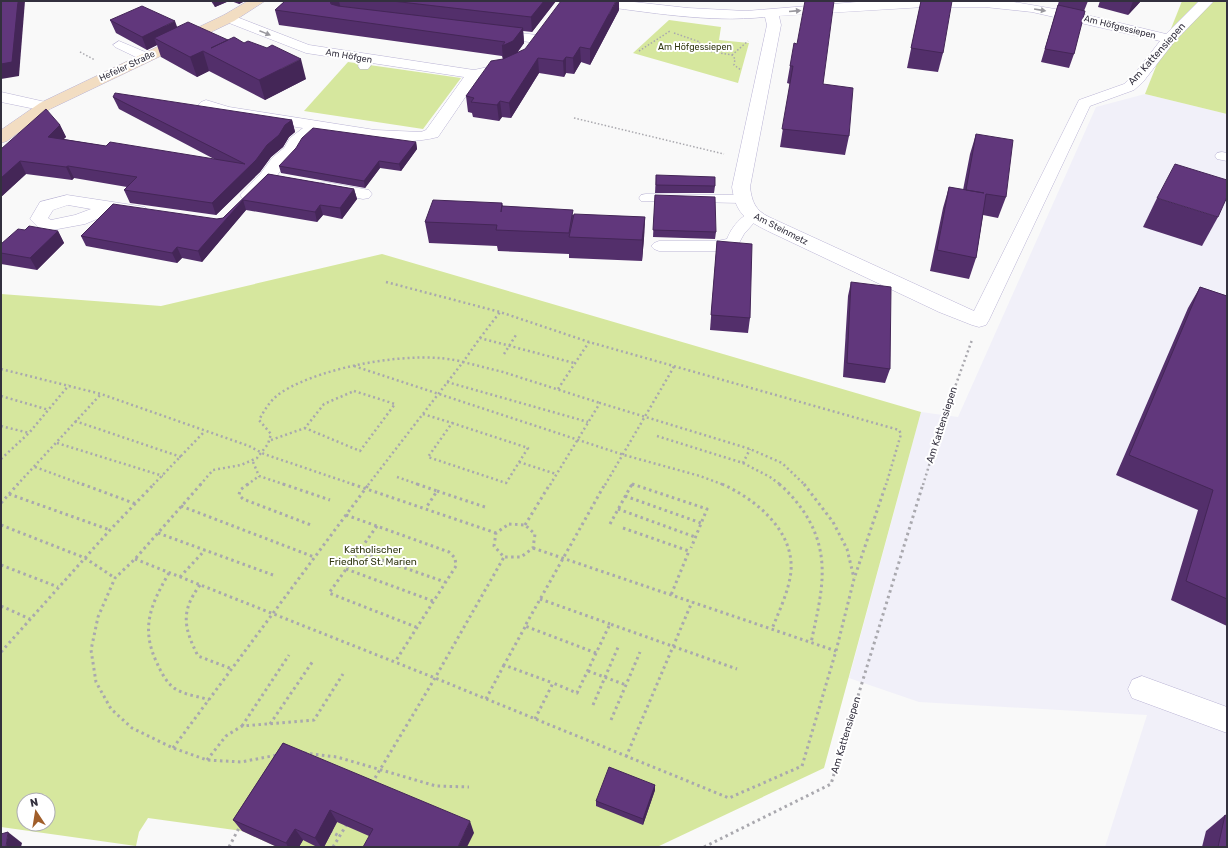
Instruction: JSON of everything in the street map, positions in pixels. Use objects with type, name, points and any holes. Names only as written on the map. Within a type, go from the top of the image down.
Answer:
[{"type":"main road","name":"Hefeler Straße","points":[[1,138],[18,124],[45,106],[229,18],[258,1]]},
{"type":"street","name":"Am Höfgessiepen","points":[[592,1],[679,6],[720,15],[771,13],[921,2],[984,2],[1059,13],[1169,39]]},
{"type":"street","name":"Am Kattensiepen","points":[[979,320],[1084,103],[1129,87],[1138,79],[1169,39],[1207,1]]},
{"type":"street","points":[[742,199],[741,187],[746,159],[774,25],[771,13]]},
{"type":"street","name":"Am Höfgen","points":[[229,18],[306,49],[367,63],[474,74],[500,70],[520,62],[541,33],[483,33]]},
{"type":"street","points":[[206,105],[227,111],[316,125],[403,137],[423,138],[432,134],[474,74]]},
{"type":"street","points":[[1,97],[45,106]]},
{"type":"street","points":[[236,208],[274,178],[278,162],[291,151],[296,141],[316,125]]},
{"type":"street","points":[[311,185],[362,194]]},
{"type":"street","name":"Am Steinmetz","points":[[742,199],[745,208],[753,216],[946,307],[979,320]]},
{"type":"street","points":[[112,207],[152,213]]},
{"type":"street","points":[[1142,689],[1227,720]]},
{"type":"lane","points":[[119,45],[146,57]]},
{"type":"lane","points":[[646,198],[742,199]]},
{"type":"lane","points":[[659,246],[717,246],[733,242],[737,232],[753,216]]},
{"type":"path","points":[[639,51],[675,28]]},
{"type":"path","points":[[670,31],[700,42],[699,46],[702,50],[732,55]]},
{"type":"path","points":[[732,55],[747,41]]},
{"type":"path","points":[[732,55],[734,65]]},
{"type":"path","points":[[574,118],[746,159]]},
{"type":"path","points":[[135,559],[486,698],[626,757],[729,798],[802,766],[836,651],[854,579],[884,492],[901,434],[898,430],[675,365],[589,342],[500,312],[386,282]]},
{"type":"path","points":[[173,748],[314,557],[447,382],[464,362],[500,312]]},
{"type":"path","name":"Am Kattensiepen","points":[[704,847],[831,784],[943,420],[979,320]]},
{"type":"path","points":[[504,354],[516,335]]},
{"type":"path","points":[[480,338],[574,363]]},
{"type":"path","points":[[558,388],[589,342]]},
{"type":"path","points":[[282,754],[241,762],[206,760],[173,748],[132,728],[111,709],[96,682],[91,650],[98,617],[115,578],[135,559],[213,470],[240,467],[253,462],[264,454],[271,440],[272,434],[259,420],[268,403],[291,386],[321,374],[380,360],[415,357],[441,357],[558,388],[600,403],[750,449],[782,463],[802,481],[817,498],[833,522],[847,549],[854,579]]},
{"type":"path","points":[[486,698],[562,558],[624,455],[675,365]]},
{"type":"path","points":[[353,366],[438,395],[578,438],[624,455],[724,484],[750,499],[768,515],[784,541],[791,566],[786,588],[772,629]]},
{"type":"path","points":[[1,370],[70,385],[101,394],[249,446],[264,454],[367,487],[496,533]]},
{"type":"path","points":[[447,382],[588,422]]},
{"type":"path","points":[[1,459],[2,456],[29,433],[70,385]]},
{"type":"path","points":[[271,440],[305,428],[324,404],[354,391],[394,404],[360,451],[305,428]]},
{"type":"path","points":[[1,503],[101,394]]},
{"type":"path","points":[[1,396],[49,410]]},
{"type":"path","points":[[525,525],[600,403]]},
{"type":"path","points":[[423,414],[452,423],[528,448],[506,483],[428,457],[452,423]]},
{"type":"path","points":[[75,421],[181,457]]},
{"type":"path","points":[[1,426],[29,433]]},
{"type":"path","points":[[1,652],[110,530],[137,504],[205,431]]},
{"type":"path","points":[[657,436],[743,464],[774,479],[796,502],[816,529],[823,562],[819,601],[810,643]]},
{"type":"path","points":[[57,443],[163,476]]},
{"type":"path","points":[[743,464],[750,449]]},
{"type":"path","points":[[253,462],[259,476],[330,500]]},
{"type":"path","points":[[519,462],[556,474]]},
{"type":"path","points":[[35,467],[137,504]]},
{"type":"path","points":[[259,476],[240,490],[239,495],[243,499],[311,525]]},
{"type":"path","points":[[397,477],[488,508]]},
{"type":"path","points":[[610,524],[632,484],[707,509],[691,548]]},
{"type":"path","points":[[426,508],[437,491]]},
{"type":"path","points":[[9,494],[110,530]]},
{"type":"path","points":[[625,496],[701,522]]},
{"type":"path","points":[[182,506],[314,557]]},
{"type":"path","points":[[618,509],[696,537]]},
{"type":"path","points":[[346,515],[449,552],[455,558],[456,566],[395,662]]},
{"type":"path","points":[[508,524],[525,525],[535,534],[533,548],[520,557],[504,557],[494,546],[496,533],[508,524]]},
{"type":"path","points":[[1,525],[85,558],[115,578]]},
{"type":"path","points":[[377,526],[329,593],[416,627]]},
{"type":"path","points":[[623,528],[689,551],[671,595]]},
{"type":"path","points":[[158,532],[272,575]]},
{"type":"path","points":[[533,548],[836,651]]},
{"type":"path","points":[[180,577],[205,550]]},
{"type":"path","points":[[359,552],[446,582]]},
{"type":"path","points":[[368,789],[436,678],[504,557]]},
{"type":"path","points":[[1,565],[59,588]]},
{"type":"path","points":[[346,569],[433,601]]},
{"type":"path","points":[[169,573],[159,590],[149,615],[148,642],[151,654],[163,675],[176,689],[209,700]]},
{"type":"path","points":[[200,585],[191,596],[185,614],[185,623],[189,639],[198,656],[232,669]]},
{"type":"path","points":[[540,599],[737,669]]},
{"type":"path","points":[[626,757],[692,602]]},
{"type":"path","points":[[1,606],[30,620]]},
{"type":"path","points":[[504,665],[578,693],[610,624]]},
{"type":"path","points":[[525,626],[596,653]]},
{"type":"path","points":[[593,705],[619,645]]},
{"type":"path","points":[[611,720],[640,652]]},
{"type":"path","points":[[242,726],[289,655]]},
{"type":"path","points":[[270,725],[313,661]]},
{"type":"path","points":[[588,671],[626,685]]},
{"type":"path","points":[[206,760],[220,740],[233,730],[242,726],[270,725],[314,720],[343,674]]},
{"type":"path","points":[[535,719],[553,683]]},
{"type":"path","points":[[302,753],[337,757],[436,786],[469,787]]},
{"type":"path","points":[[230,847],[244,820]]},
{"type":"path","points":[[333,847],[350,820]]},
{"type":"path","points":[[326,829],[339,836]]},
{"type":"shaded area","points":[[1145,94],[1227,114],[1227,847],[1105,847],[1147,715],[919,702],[849,678],[921,412],[958,417],[1096,107]]},
{"type":"green space","points":[[1182,1],[1227,1],[1227,114],[1145,94]]},
{"type":"green space","name":"Am Höfgessiepen","points":[[669,20],[721,27],[719,40],[749,43],[738,83],[633,53]]},
{"type":"green space","points":[[348,62],[461,78],[423,129],[304,111]]},
{"type":"green space","name":"Katholischer Friedhof St. Marien","points":[[382,254],[921,412],[824,768],[657,847],[277,847],[242,831],[148,818],[139,832],[136,846],[37,832],[56,832],[56,792],[16,792],[16,829],[1,827],[1,294],[161,306]]},
{"type":"building","points":[[1,1],[18,1],[12,62],[1,64]]},
{"type":"building","points":[[285,1],[330,1],[331,4],[338,6],[523,28],[513,41],[502,46],[505,42],[275,10]]},
{"type":"building","points":[[392,1],[544,1],[531,17]]},
{"type":"building","points":[[561,1],[616,1],[590,49],[580,47],[573,58],[566,57],[563,61],[538,58],[509,103],[500,101],[497,105],[471,102],[474,98],[466,96],[491,61],[503,59],[525,49]]},
{"type":"building","points":[[805,1],[834,1],[823,84],[853,88],[849,136],[782,129],[793,66],[790,66],[794,43],[797,44]]},
{"type":"building","points":[[921,1],[952,1],[943,53],[911,48]]},
{"type":"building","points":[[1058,5],[1085,11],[1074,54],[1045,49]]},
{"type":"building","points":[[142,6],[175,21],[142,37],[110,20]]},
{"type":"building","points":[[188,22],[228,40],[234,37],[244,43],[248,41],[267,48],[272,45],[301,59],[259,80],[203,51],[190,57],[154,38]]},
{"type":"building","points":[[115,93],[292,120],[285,125],[279,135],[267,145],[256,160],[212,203],[124,190],[137,177],[68,166],[66,167],[20,161],[1,178],[1,149],[46,109],[60,125],[48,137],[106,146],[110,142],[245,164],[113,97]]},
{"type":"building","points":[[313,128],[416,142],[399,164],[379,161],[364,181],[279,166],[296,148],[302,138]]},
{"type":"building","points":[[976,134],[1013,140],[1006,197],[986,194],[976,258],[937,250],[949,187],[966,190]]},
{"type":"building","points":[[1175,164],[1227,180],[1227,197],[1218,217],[1157,198]]},
{"type":"building","points":[[268,174],[354,189],[340,208],[320,205],[315,212],[243,200],[198,251],[177,247],[172,253],[81,236],[113,204],[217,219],[223,218]]},
{"type":"building","points":[[656,175],[715,177],[715,186],[656,185]]},
{"type":"building","points":[[655,195],[715,197],[716,232],[653,230]]},
{"type":"building","points":[[433,200],[502,203],[501,212],[502,206],[573,210],[569,233],[496,230],[497,225],[425,222]]},
{"type":"building","points":[[574,214],[645,217],[642,240],[569,237]]},
{"type":"building","points":[[29,226],[58,231],[30,258],[1,253],[1,244],[18,229],[25,230]]},
{"type":"building","points":[[717,241],[752,244],[750,318],[711,315]]},
{"type":"building","points":[[851,282],[891,287],[890,369],[847,363]]},
{"type":"building","points":[[1200,287],[1227,296],[1227,599],[1186,581],[1213,490],[1129,455]]},
{"type":"building","points":[[283,743],[470,821],[458,847],[363,847],[373,829],[330,810],[315,838],[295,829],[286,843],[233,820]]},
{"type":"building","points":[[609,767],[655,785],[643,819],[596,801]]},
{"type":"building","points":[[1225,815],[1227,816],[1227,847],[1218,847]]},
{"type":"building","points":[[8,832],[6,847],[1,847],[1,834]]}]
